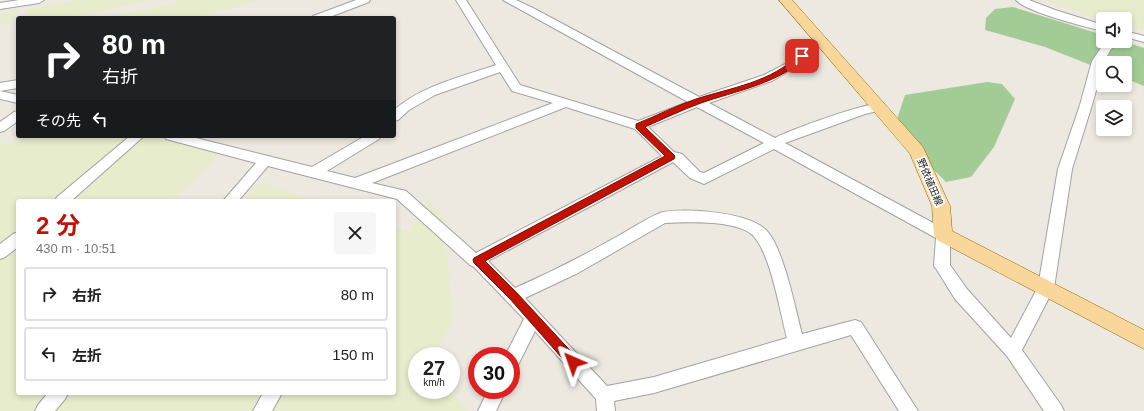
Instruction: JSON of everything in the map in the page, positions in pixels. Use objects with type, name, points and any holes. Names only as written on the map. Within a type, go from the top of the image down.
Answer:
[{"type":"main road","name":"野依植田線","points":[[785,0],[820,42],[917,151],[941,206],[943,235]]},
{"type":"main road","points":[[943,235],[1144,340]]},
{"type":"street","points":[[322,16],[365,0]]},
{"type":"street","points":[[460,0],[516,88],[563,104],[639,126],[671,157],[677,158],[698,177],[704,179],[774,143],[862,111],[878,107]]},
{"type":"street","points":[[508,0],[943,235],[942,266],[961,294],[1013,351],[1055,411]]},
{"type":"street","points":[[1021,0],[1058,15],[1096,26]]},
{"type":"street","points":[[0,6],[32,1]]},
{"type":"street","points":[[1132,36],[1144,39]]},
{"type":"street","points":[[639,126],[698,102],[768,78],[795,63],[808,49],[820,42]]},
{"type":"street","points":[[1013,351],[1046,288],[1065,169],[1086,106],[1098,62],[1107,48]]},
{"type":"street","points":[[396,115],[404,107],[427,93],[502,68]]},
{"type":"street","points":[[0,87],[16,84]]},
{"type":"street","points":[[0,95],[16,99]]},
{"type":"street","points":[[357,183],[563,104]]},
{"type":"street","points":[[0,128],[16,116]]},
{"type":"street","points":[[64,199],[136,138]]},
{"type":"street","points":[[178,138],[357,183],[396,199]]},
{"type":"street","points":[[315,172],[372,138]]},
{"type":"street","points":[[477,260],[671,157]]},
{"type":"street","points":[[232,199],[266,160]]},
{"type":"street","points":[[398,200],[475,261],[477,260],[513,296],[605,403],[654,385],[796,342],[855,327],[909,411]]},
{"type":"street","points":[[513,296],[573,269],[663,218],[686,217],[727,219],[754,228],[763,236],[774,258],[796,342]]},
{"type":"street","points":[[0,253],[16,240]]},
{"type":"street","points":[[518,347],[532,318]]},
{"type":"street","points":[[44,411],[57,395]]},
{"type":"street","points":[[262,411],[272,395]]},
{"type":"street","points":[[487,411],[493,399]]},
{"type":"green space","points":[[79,0],[152,0],[78,16],[26,16],[29,9]]},
{"type":"green space","points":[[176,0],[260,0],[203,16],[112,16],[175,4]]},
{"type":"green space","points":[[1044,0],[1144,0],[1144,31],[1132,28],[1132,12],[1096,12],[1096,19]]},
{"type":"green space","points":[[1013,7],[1096,33],[1096,48],[1132,48],[1132,44],[1144,48],[1144,86],[1132,81],[1132,56],[1096,56],[1096,67],[1045,47],[985,30],[986,18],[995,9]]},
{"type":"green space","points":[[18,9],[13,23],[0,25],[0,13]]},
{"type":"green space","points":[[987,82],[1002,84],[1015,99],[994,147],[971,177],[946,182],[923,159],[896,122],[905,95]]},
{"type":"green space","points":[[18,138],[168,138],[221,152],[174,199],[16,199],[16,395],[396,395],[396,228],[410,232],[427,199],[444,219],[453,322],[438,347],[408,347],[408,399],[457,399],[469,410],[0,411],[0,143],[8,144]]},
{"type":"green space","points":[[261,183],[311,199],[245,199]]},
{"type":"route","points":[[573,362],[513,296],[477,260],[524,235],[538,230],[671,157],[639,126],[708,98],[751,85],[768,78],[795,63],[802,56]]}]
